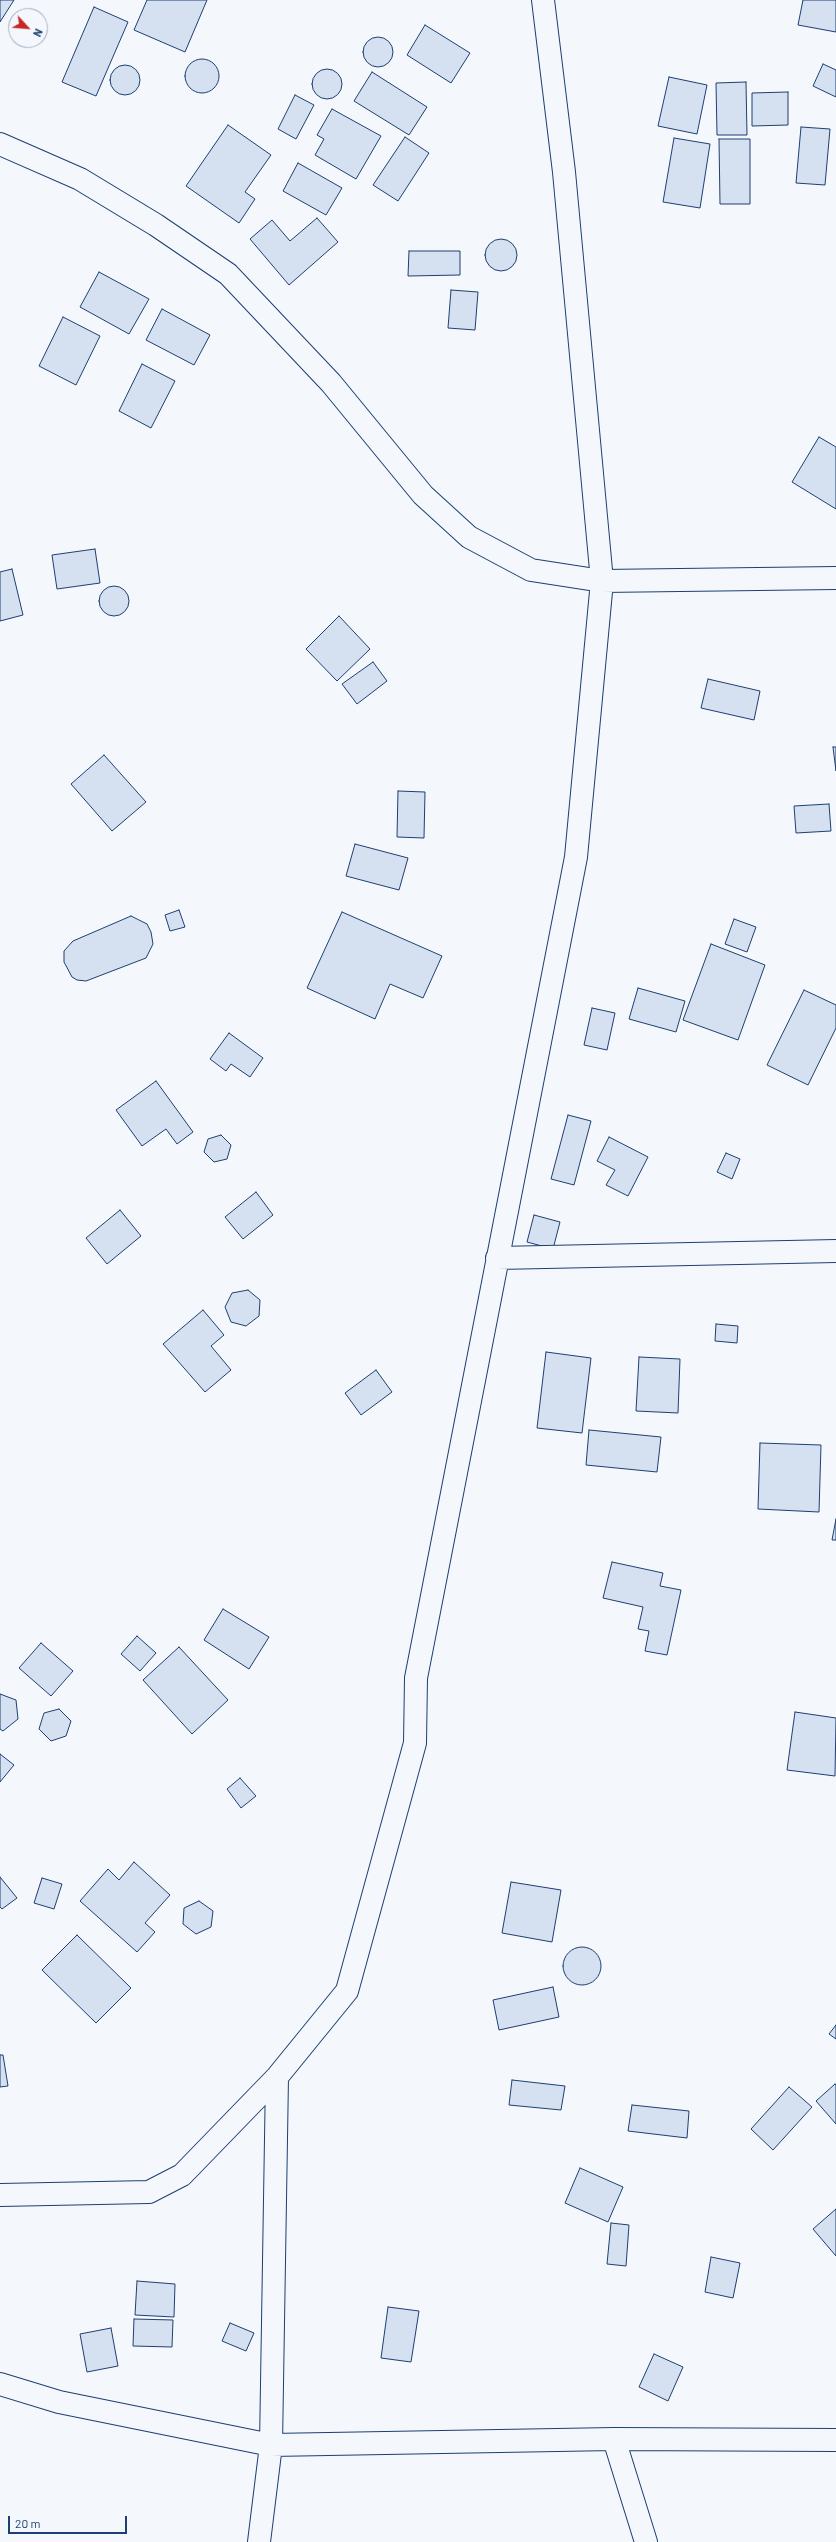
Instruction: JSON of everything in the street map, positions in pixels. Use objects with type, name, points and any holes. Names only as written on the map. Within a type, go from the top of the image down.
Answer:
[{"type":"street","points":[[0,2195],[149,2192],[182,2175],[277,2077],[347,1991],[413,1750],[416,1678],[576,857],[602,581],[564,172],[543,0]]},
{"type":"street","points":[[0,144],[80,179],[156,225],[228,274],[331,383],[423,495],[469,537],[531,570],[602,581],[836,578]]},
{"type":"street","points":[[497,1258],[836,1251]]},
{"type":"street","points":[[259,2542],[271,2445],[277,2077]]},
{"type":"street","points":[[0,2384],[59,2402],[271,2445],[614,2439],[836,2440]]},
{"type":"street","points":[[614,2439],[646,2542]]},
{"type":"building","points":[[0,0],[14,0],[8,8],[0,22]]},
{"type":"building","points":[[147,0],[207,0],[185,52],[134,30]]},
{"type":"building","points":[[803,0],[836,0],[836,32],[798,25]]},
{"type":"building","points":[[94,7],[128,22],[96,96],[62,82]]},
{"type":"building","points":[[425,25],[470,53],[451,83],[407,55]]},
{"type":"building","points":[[378,37],[384,38],[392,46],[392,58],[384,66],[378,67],[372,66],[364,58],[363,52],[364,46],[372,38]]},
{"type":"building","points":[[205,59],[212,61],[217,66],[219,76],[217,86],[212,91],[199,93],[192,91],[187,86],[185,73],[187,66],[192,61]]},
{"type":"building","points":[[823,64],[836,70],[836,97],[813,86]]},
{"type":"building","points":[[125,65],[136,69],[140,80],[136,91],[125,95],[114,91],[110,80],[114,69]]},
{"type":"building","points":[[327,69],[338,73],[342,84],[338,95],[327,99],[316,95],[312,84],[316,73]]},
{"type":"building","points":[[372,72],[427,107],[409,135],[354,101]]},
{"type":"building","points":[[669,77],[707,85],[697,134],[658,126]]},
{"type":"building","points":[[746,82],[747,135],[717,135],[716,83]]},
{"type":"building","points":[[788,92],[788,125],[752,126],[752,93]]},
{"type":"building","points":[[295,95],[314,105],[296,139],[278,129]]},
{"type":"building","points":[[332,109],[381,136],[356,179],[315,155],[324,139],[317,135]]},
{"type":"building","points":[[228,125],[271,155],[245,192],[255,199],[239,223],[186,186]]},
{"type":"building","points":[[801,127],[830,129],[825,185],[796,183]]},
{"type":"building","points":[[405,137],[429,153],[398,201],[373,185]]},
{"type":"building","points":[[674,138],[710,144],[700,208],[663,202]]},
{"type":"building","points":[[719,139],[750,139],[750,204],[720,204]]},
{"type":"building","points":[[298,163],[342,188],[326,215],[283,191]]},
{"type":"building","points":[[317,218],[338,242],[289,285],[250,239],[272,220],[290,241]]},
{"type":"building","points":[[501,239],[510,242],[514,246],[517,255],[514,264],[510,268],[501,271],[492,268],[488,264],[485,255],[488,246],[492,242]]},
{"type":"building","points":[[409,251],[460,251],[460,275],[408,276]]},
{"type":"building","points":[[99,272],[149,299],[129,334],[80,307]]},
{"type":"building","points":[[451,290],[478,292],[475,330],[448,328]]},
{"type":"building","points":[[162,309],[210,335],[194,365],[146,340]]},
{"type":"building","points":[[63,317],[100,336],[76,385],[39,366]]},
{"type":"building","points":[[142,364],[175,381],[151,428],[119,411]]},
{"type":"building","points":[[819,437],[836,447],[836,509],[792,482]]},
{"type":"building","points":[[95,549],[100,583],[57,589],[52,555]]},
{"type":"building","points":[[12,569],[23,615],[0,621],[0,572]]},
{"type":"building","points":[[114,586],[125,590],[129,601],[125,612],[114,616],[103,612],[99,601],[103,590]]},
{"type":"building","points":[[339,616],[370,649],[337,681],[306,649]]},
{"type":"building","points":[[373,662],[387,681],[357,704],[342,684]]},
{"type":"building","points":[[708,679],[760,691],[754,720],[701,708]]},
{"type":"building","points":[[833,747],[836,747],[836,771]]},
{"type":"building","points":[[104,755],[146,802],[112,831],[71,784]]},
{"type":"building","points":[[398,791],[425,792],[424,838],[397,837]]},
{"type":"building","points":[[829,804],[831,831],[796,833],[794,806]]},
{"type":"building","points":[[355,844],[408,858],[399,890],[346,876]]},
{"type":"building","points":[[179,910],[185,927],[170,931],[165,915]]},
{"type":"building","points":[[342,912],[442,956],[423,998],[390,984],[375,1019],[307,988]]},
{"type":"building","points":[[131,916],[147,924],[151,932],[153,944],[146,958],[86,981],[77,980],[72,977],[64,962],[64,951],[73,941]]},
{"type":"building","points":[[734,919],[756,927],[747,952],[725,944]]},
{"type":"building","points":[[711,944],[765,965],[738,1040],[683,1020]]},
{"type":"building","points":[[638,988],[685,1001],[676,1032],[629,1019]]},
{"type":"building","points":[[804,990],[836,1005],[836,1028],[808,1085],[767,1065]]},
{"type":"building","points":[[592,1008],[615,1013],[607,1050],[584,1045]]},
{"type":"building","points":[[229,1033],[263,1058],[250,1077],[231,1064],[226,1071],[210,1059]]},
{"type":"building","points":[[156,1081],[193,1132],[177,1144],[166,1129],[142,1146],[116,1110]]},
{"type":"building","points":[[568,1115],[591,1121],[574,1185],[551,1179]]},
{"type":"building","points":[[221,1135],[231,1145],[227,1159],[214,1162],[204,1152],[208,1139]]},
{"type":"building","points":[[609,1137],[648,1157],[628,1196],[606,1185],[615,1170],[597,1161]]},
{"type":"building","points":[[726,1153],[740,1159],[732,1179],[717,1172]]},
{"type":"building","points":[[256,1192],[273,1215],[243,1239],[225,1217]]},
{"type":"building","points":[[120,1210],[141,1236],[107,1264],[86,1238]]},
{"type":"building","points":[[534,1215],[560,1222],[553,1249],[527,1242]]},
{"type":"building","points":[[248,1290],[260,1300],[259,1316],[246,1326],[231,1322],[225,1307],[232,1293]]},
{"type":"building","points":[[203,1310],[224,1335],[211,1346],[231,1370],[205,1392],[163,1344]]},
{"type":"building","points":[[716,1324],[738,1326],[737,1343],[715,1341]]},
{"type":"building","points":[[546,1352],[591,1358],[582,1433],[537,1428]]},
{"type":"building","points":[[639,1357],[680,1359],[678,1413],[636,1411]]},
{"type":"building","points":[[376,1370],[392,1392],[361,1415],[345,1393]]},
{"type":"building","points":[[589,1430],[661,1437],[657,1472],[586,1465]]},
{"type":"building","points":[[760,1443],[821,1445],[819,1512],[758,1509]]},
{"type":"building","points":[[836,1519],[836,1540],[832,1540]]},
{"type":"building","points":[[612,1562],[663,1573],[660,1586],[681,1590],[667,1655],[645,1651],[649,1631],[638,1629],[643,1607],[603,1598]]},
{"type":"building","points":[[223,1609],[269,1637],[249,1669],[204,1640]]},
{"type":"building","points":[[137,1636],[156,1653],[140,1671],[121,1654]]},
{"type":"building","points":[[41,1643],[73,1671],[51,1696],[19,1668]]},
{"type":"building","points":[[179,1647],[228,1700],[192,1734],[143,1680]]},
{"type":"building","points":[[0,1694],[16,1700],[18,1719],[3,1731],[0,1729]]},
{"type":"building","points":[[59,1709],[71,1721],[66,1736],[51,1741],[39,1729],[44,1713]]},
{"type":"building","points":[[795,1712],[836,1718],[835,1776],[787,1770]]},
{"type":"building","points":[[0,1754],[14,1765],[0,1782]]},
{"type":"building","points":[[240,1778],[256,1796],[241,1808],[227,1789]]},
{"type":"building","points":[[134,1862],[170,1895],[145,1923],[155,1932],[137,1952],[80,1901],[108,1869],[119,1880]]},
{"type":"building","points":[[0,1877],[17,1898],[2,1909],[0,1907]]},
{"type":"building","points":[[42,1878],[62,1884],[54,1909],[34,1903]]},
{"type":"building","points":[[511,1882],[561,1890],[552,1942],[502,1933]]},
{"type":"building","points":[[199,1901],[213,1911],[211,1927],[196,1934],[183,1924],[184,1908]]},
{"type":"building","points":[[77,1935],[131,1988],[96,2023],[42,1970]]},
{"type":"building","points":[[582,1947],[592,1950],[598,1956],[601,1966],[598,1976],[592,1982],[582,1985],[572,1982],[566,1976],[563,1966],[566,1956],[572,1950]]},
{"type":"building","points":[[553,1987],[559,2017],[499,2030],[493,2000]]},
{"type":"building","points":[[836,2025],[836,2039],[829,2034]]},
{"type":"building","points":[[0,2055],[3,2055],[8,2086],[0,2087]]},
{"type":"building","points":[[512,2080],[565,2086],[561,2110],[509,2105]]},
{"type":"building","points":[[835,2084],[836,2085],[836,2124],[816,2101]]},
{"type":"building","points":[[789,2087],[812,2107],[773,2150],[751,2129]]},
{"type":"building","points":[[632,2105],[689,2111],[687,2138],[628,2131]]},
{"type":"building","points":[[580,2168],[623,2187],[608,2222],[565,2203]]},
{"type":"building","points":[[836,2209],[836,2256],[813,2229]]},
{"type":"building","points":[[611,2223],[629,2225],[626,2266],[607,2264]]},
{"type":"building","points":[[711,2257],[740,2263],[733,2298],[705,2292]]},
{"type":"building","points":[[137,2281],[175,2284],[174,2317],[135,2315]]},
{"type":"building","points":[[388,2307],[419,2311],[411,2362],[381,2358]]},
{"type":"building","points":[[134,2319],[173,2320],[172,2347],[133,2346]]},
{"type":"building","points":[[230,2323],[254,2333],[246,2351],[222,2341]]},
{"type":"building","points":[[111,2328],[118,2366],[87,2372],[80,2334]]},
{"type":"building","points":[[654,2354],[683,2367],[668,2401],[639,2387]]}]
